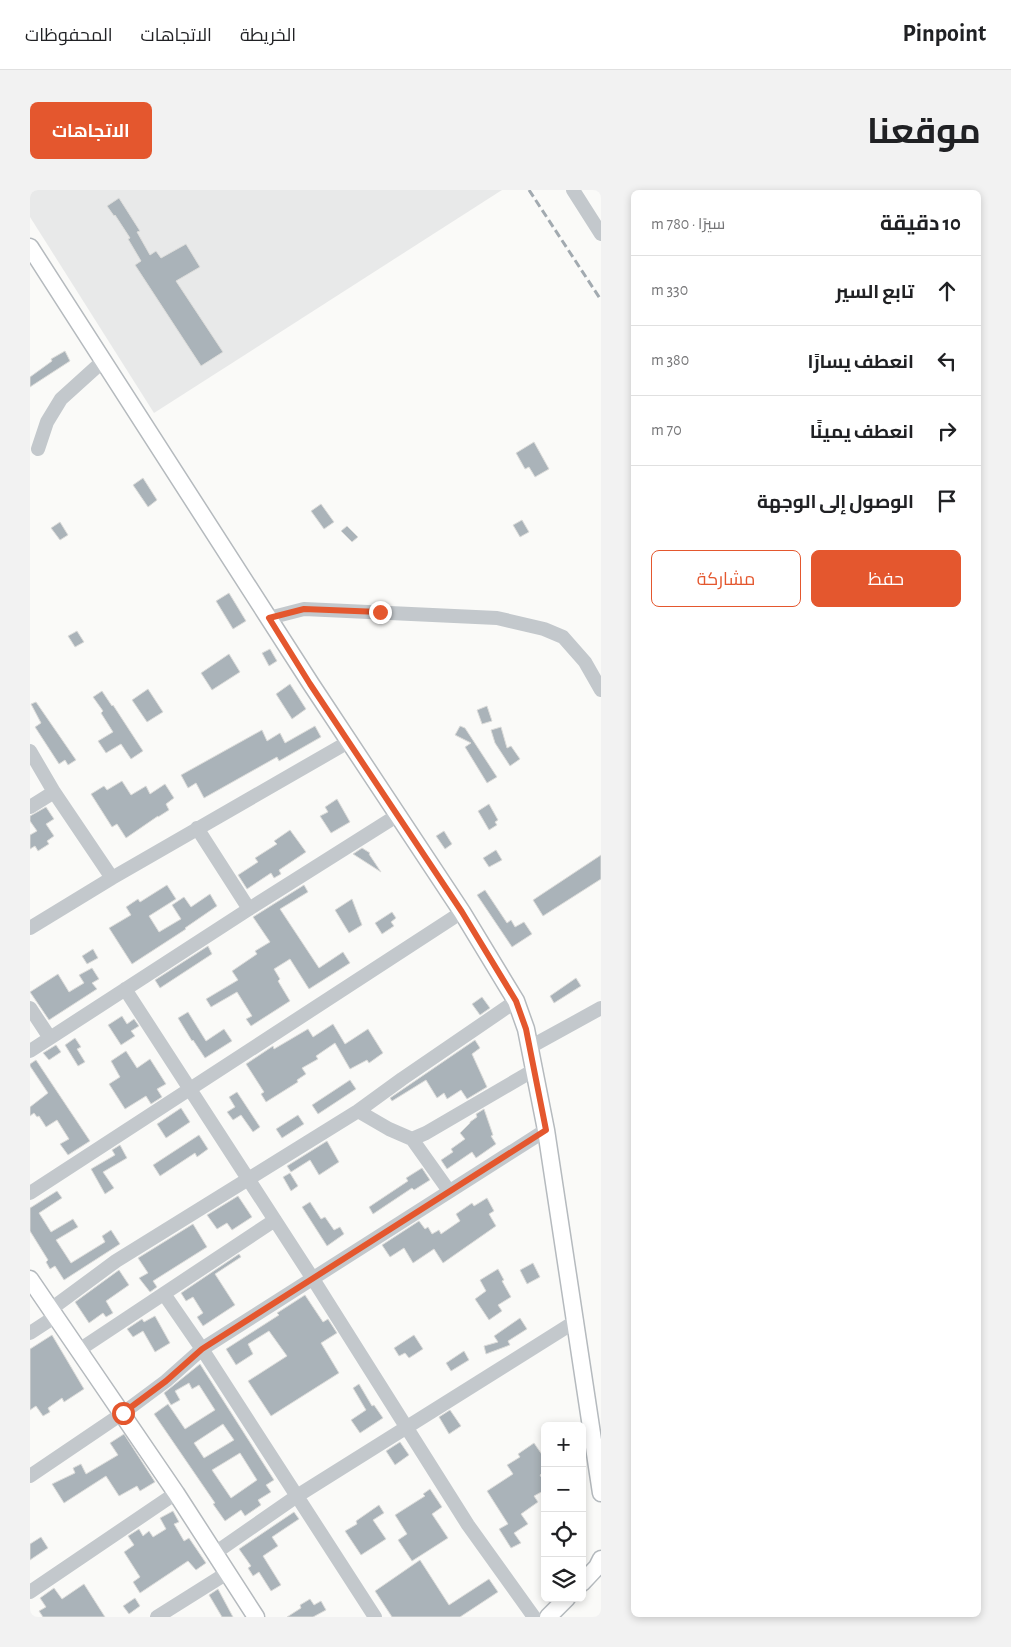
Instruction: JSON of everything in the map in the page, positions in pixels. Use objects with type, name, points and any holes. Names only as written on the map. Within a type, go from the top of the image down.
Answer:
[{"type":"main road","points":[[30,247],[310,684],[350,741],[462,912],[516,1001],[523,1018],[530,1047],[546,1130],[601,1494]]},
{"type":"main road","points":[[30,1279],[123,1413],[256,1617]]},
{"type":"main road","points":[[586,1579],[597,1567],[601,1559]]},
{"type":"main road","points":[[548,1617],[563,1602]]},
{"type":"street","points":[[572,190],[601,234]]},
{"type":"street","points":[[38,449],[47,422],[60,399],[103,361]]},
{"type":"street","points":[[269,618],[304,609],[497,618],[544,629],[563,637],[585,662],[601,690]]},
{"type":"street","points":[[30,928],[112,878],[350,741]]},
{"type":"street","points":[[30,751],[54,792],[112,878]]},
{"type":"street","points":[[30,807],[54,792]]},
{"type":"street","points":[[30,1052],[250,908],[398,815]]},
{"type":"street","points":[[198,828],[250,908]]},
{"type":"street","points":[[30,1193],[462,912]]},
{"type":"street","points":[[125,989],[313,1279],[468,1525],[534,1617]]},
{"type":"street","points":[[30,1333],[116,1260],[358,1111],[516,1001]]},
{"type":"street","points":[[30,1008],[50,1038]]},
{"type":"street","points":[[530,1047],[601,1008]]},
{"type":"street","points":[[412,1139],[426,1133],[534,1070]]},
{"type":"street","points":[[358,1111],[389,1129],[412,1139],[449,1191]]},
{"type":"street","points":[[30,1476],[123,1413],[166,1381],[202,1349],[546,1130]]},
{"type":"street","points":[[79,1350],[275,1220]]},
{"type":"street","points":[[164,1294],[202,1349],[375,1617]]},
{"type":"street","points":[[215,1553],[297,1496],[576,1321]]},
{"type":"street","points":[[30,1592],[176,1493]]},
{"type":"street","points":[[157,1617],[227,1573]]},
{"type":"shaded area","points":[[30,190],[502,190],[154,413],[30,217]]},
{"type":"building","points":[[119,198],[140,231],[137,232],[150,255],[156,251],[161,258],[186,244],[200,267],[176,281],[223,352],[201,366],[135,265],[141,261],[128,239],[130,238],[107,206]]},
{"type":"building","points":[[65,351],[70,361],[30,387],[30,377],[52,361],[51,359]]},
{"type":"building","points":[[534,442],[549,469],[535,477],[529,467],[525,469],[516,453]]},
{"type":"building","points":[[143,478],[157,500],[148,507],[133,485]]},
{"type":"building","points":[[321,504],[334,522],[324,529],[311,511]]},
{"type":"building","points":[[522,520],[529,532],[520,537],[513,525]]},
{"type":"building","points":[[60,522],[68,535],[60,540],[51,528]]},
{"type":"building","points":[[347,526],[358,537],[352,542],[341,531]]},
{"type":"building","points":[[229,593],[246,621],[233,629],[216,601]]},
{"type":"building","points":[[77,631],[84,642],[75,647],[68,636]]},
{"type":"building","points":[[270,649],[277,661],[269,666],[262,653]]},
{"type":"building","points":[[229,654],[240,672],[212,690],[201,673]]},
{"type":"building","points":[[290,684],[306,709],[292,719],[276,694]]},
{"type":"building","points":[[148,689],[163,712],[147,722],[132,700]]},
{"type":"building","points":[[102,691],[143,751],[131,759],[121,744],[106,753],[98,741],[113,732],[101,713],[103,711],[93,697]]},
{"type":"building","points":[[36,702],[76,760],[68,765],[65,760],[59,764],[35,727],[41,723],[31,704]]},
{"type":"building","points":[[487,706],[492,721],[482,724],[477,710]]},
{"type":"building","points":[[315,726],[321,737],[279,761],[277,757],[204,798],[196,783],[188,788],[181,775],[262,730],[267,741],[280,733],[285,743]]},
{"type":"building","points":[[460,726],[465,728],[497,777],[487,783],[465,747],[471,743],[455,735]]},
{"type":"building","points":[[501,727],[507,748],[511,746],[520,759],[510,766],[495,743],[491,730]]},
{"type":"building","points":[[122,781],[131,795],[146,786],[150,794],[165,784],[174,798],[166,804],[169,810],[126,838],[117,824],[112,827],[91,794],[104,786],[107,790]]},
{"type":"building","points":[[337,799],[350,822],[331,833],[320,816],[328,812],[325,807]]},
{"type":"building","points":[[489,804],[498,820],[495,822],[497,825],[489,830],[478,811]]},
{"type":"building","points":[[46,807],[54,819],[46,824],[54,836],[47,841],[49,844],[38,851],[35,846],[30,849],[30,835],[37,831],[30,821],[30,816]]},
{"type":"building","points":[[290,830],[306,852],[279,870],[281,874],[274,878],[271,873],[247,889],[238,875],[258,862],[255,858],[277,844],[274,841]]},
{"type":"building","points":[[444,831],[452,844],[445,849],[436,836]]},
{"type":"building","points":[[362,848],[370,853],[381,872],[353,854]]},
{"type":"building","points":[[496,850],[502,860],[489,867],[483,858]]},
{"type":"building","points":[[601,855],[601,879],[543,916],[533,900]]},
{"type":"building","points":[[167,885],[176,899],[149,916],[159,932],[181,919],[172,905],[184,897],[191,907],[210,894],[217,906],[186,929],[132,964],[109,928],[131,915],[126,907],[138,899],[140,902]]},
{"type":"building","points":[[304,885],[308,892],[280,909],[319,968],[343,952],[350,963],[309,989],[290,959],[274,969],[280,979],[278,981],[290,1001],[251,1026],[246,1019],[252,1016],[237,992],[211,1007],[206,999],[238,980],[232,971],[257,954],[255,951],[270,942],[253,917]]},
{"type":"building","points":[[485,890],[507,923],[511,920],[515,927],[524,922],[532,934],[512,947],[477,895]]},
{"type":"building","points":[[352,899],[362,925],[349,933],[335,910]]},
{"type":"building","points":[[392,912],[396,918],[391,922],[394,926],[382,934],[375,923]]},
{"type":"building","points":[[208,946],[212,954],[160,988],[155,980]]},
{"type":"building","points":[[93,949],[98,958],[87,964],[82,956]]},
{"type":"building","points":[[92,968],[99,979],[92,983],[97,989],[49,1020],[30,992],[58,974],[69,992],[84,983],[79,975]]},
{"type":"building","points":[[576,978],[581,986],[554,1003],[550,996]]},
{"type":"building","points":[[482,997],[490,1008],[480,1015],[472,1004]]},
{"type":"building","points":[[188,1012],[206,1041],[224,1029],[232,1041],[205,1058],[178,1018]]},
{"type":"building","points":[[122,1016],[127,1024],[134,1019],[139,1026],[131,1031],[135,1036],[121,1045],[108,1025]]},
{"type":"building","points":[[333,1024],[345,1044],[368,1029],[383,1053],[369,1063],[367,1060],[350,1069],[335,1043],[316,1056],[318,1059],[302,1068],[306,1074],[297,1080],[298,1082],[266,1102],[261,1094],[264,1092],[246,1064],[273,1046],[274,1049],[308,1029],[313,1037]]},
{"type":"building","points":[[75,1038],[81,1047],[77,1049],[85,1062],[78,1066],[65,1045]]},
{"type":"building","points":[[475,1040],[480,1048],[472,1054],[487,1087],[467,1099],[461,1090],[447,1099],[444,1093],[437,1098],[426,1080],[392,1101],[390,1098]]},
{"type":"building","points":[[56,1045],[61,1052],[49,1060],[43,1053]]},
{"type":"building","points":[[126,1051],[137,1068],[150,1059],[166,1084],[157,1089],[162,1097],[151,1104],[146,1096],[125,1109],[109,1084],[120,1077],[111,1061]]},
{"type":"building","points":[[36,1060],[90,1141],[68,1155],[60,1144],[69,1139],[57,1120],[46,1127],[39,1116],[37,1117],[34,1113],[30,1116],[30,1107],[48,1093],[30,1066]]},
{"type":"building","points":[[350,1080],[356,1089],[318,1114],[312,1105]]},
{"type":"building","points":[[237,1092],[260,1127],[253,1132],[241,1115],[233,1120],[227,1112],[235,1107],[229,1097]]},
{"type":"building","points":[[181,1108],[190,1122],[166,1138],[157,1124]]},
{"type":"building","points":[[484,1109],[493,1135],[491,1136],[496,1144],[476,1158],[472,1152],[447,1169],[441,1160],[453,1152],[451,1149],[465,1139],[460,1133],[477,1117],[476,1114]]},
{"type":"building","points":[[298,1115],[304,1124],[282,1138],[276,1129]]},
{"type":"building","points":[[199,1135],[208,1149],[197,1157],[195,1153],[160,1176],[153,1165]]},
{"type":"building","points":[[327,1141],[339,1162],[319,1175],[310,1160],[291,1172],[287,1166]]},
{"type":"building","points":[[120,1145],[127,1158],[103,1172],[114,1188],[105,1194],[91,1169],[115,1155],[112,1150]]},
{"type":"building","points":[[422,1168],[430,1180],[414,1190],[412,1188],[373,1214],[369,1207],[408,1181],[406,1178]]},
{"type":"building","points":[[290,1173],[298,1186],[291,1191],[283,1177]]},
{"type":"building","points":[[57,1191],[62,1198],[39,1213],[51,1232],[73,1219],[78,1227],[56,1240],[71,1263],[105,1242],[102,1236],[111,1230],[120,1244],[64,1280],[55,1266],[50,1269],[46,1262],[48,1260],[30,1231],[30,1208]]},
{"type":"building","points":[[238,1196],[252,1217],[232,1230],[227,1223],[217,1229],[207,1215]]},
{"type":"building","points":[[487,1198],[494,1211],[489,1214],[496,1226],[443,1263],[434,1249],[413,1263],[404,1248],[390,1257],[382,1245],[419,1221],[425,1229],[428,1227],[432,1234],[439,1230],[441,1234],[460,1221],[456,1214],[472,1203],[474,1206]]},
{"type":"building","points":[[310,1202],[321,1219],[325,1217],[334,1230],[340,1227],[344,1234],[327,1246],[302,1207]]},
{"type":"building","points":[[193,1224],[207,1247],[153,1281],[157,1287],[150,1292],[139,1278],[148,1273],[138,1258]]},
{"type":"building","points":[[239,1254],[241,1257],[215,1274],[235,1305],[203,1326],[197,1317],[203,1313],[193,1297],[186,1301],[181,1293]]},
{"type":"building","points":[[533,1263],[540,1277],[527,1284],[520,1270]]},
{"type":"building","points":[[498,1269],[511,1297],[498,1305],[502,1311],[489,1320],[475,1299],[486,1291],[480,1280]]},
{"type":"building","points":[[119,1270],[129,1285],[106,1301],[113,1313],[106,1317],[103,1313],[89,1323],[75,1302]]},
{"type":"building","points":[[305,1295],[323,1322],[328,1319],[337,1333],[321,1343],[339,1373],[271,1416],[248,1381],[287,1356],[269,1331],[248,1344],[253,1354],[236,1365],[226,1349],[279,1315],[277,1313]]},
{"type":"building","points":[[155,1316],[170,1343],[155,1352],[143,1331],[133,1337],[127,1329],[142,1319],[144,1322]]},
{"type":"building","points":[[520,1318],[527,1329],[508,1341],[510,1345],[486,1354],[484,1346],[498,1342],[494,1336]]},
{"type":"building","points":[[52,1335],[84,1389],[64,1402],[62,1398],[48,1408],[50,1412],[43,1416],[36,1406],[30,1410],[30,1349]]},
{"type":"building","points":[[414,1335],[423,1349],[409,1358],[405,1353],[399,1356],[394,1348]]},
{"type":"building","points":[[464,1351],[469,1360],[451,1371],[446,1363]]},
{"type":"building","points":[[200,1364],[274,1480],[266,1485],[271,1492],[258,1500],[261,1505],[245,1516],[241,1510],[225,1521],[213,1504],[215,1503],[154,1414],[168,1404],[185,1429],[215,1410],[199,1385],[192,1389],[189,1383],[175,1391],[180,1400],[171,1405],[164,1393]],"holes":[[[223,1424],[234,1440],[204,1458],[194,1443]],[[240,1453],[257,1480],[231,1498],[212,1470]]]},
{"type":"building","points":[[359,1384],[372,1406],[374,1405],[383,1418],[360,1433],[351,1420],[366,1410],[353,1388]]},
{"type":"building","points":[[450,1410],[461,1426],[449,1434],[439,1417]]},
{"type":"building","points":[[124,1434],[155,1482],[140,1491],[137,1486],[119,1496],[106,1476],[64,1503],[52,1484],[75,1473],[73,1468],[81,1464],[86,1474],[118,1455],[110,1443]]},
{"type":"building","points":[[400,1442],[409,1455],[395,1465],[386,1451]]},
{"type":"building","points":[[534,1443],[541,1453],[541,1492],[534,1496],[538,1502],[521,1514],[528,1524],[514,1533],[521,1543],[511,1548],[499,1529],[508,1524],[487,1491],[513,1474],[507,1465],[520,1457],[518,1454]]},
{"type":"building","points":[[430,1489],[442,1507],[432,1514],[448,1538],[412,1561],[398,1540],[407,1534],[395,1515],[425,1496],[423,1494]]},
{"type":"building","points":[[379,1505],[384,1513],[373,1520],[386,1539],[361,1555],[345,1531],[357,1524],[356,1521]]},
{"type":"building","points":[[173,1511],[179,1522],[174,1524],[184,1541],[189,1538],[206,1563],[196,1570],[188,1561],[140,1593],[133,1582],[140,1577],[124,1552],[134,1545],[128,1536],[139,1529],[143,1536],[149,1531],[153,1537],[166,1529],[160,1518]]},
{"type":"building","points":[[294,1512],[299,1519],[272,1537],[278,1546],[263,1556],[281,1585],[271,1591],[259,1572],[253,1576],[248,1568],[251,1566],[239,1549]]},
{"type":"building","points":[[41,1537],[48,1548],[30,1560],[30,1544]]},
{"type":"building","points":[[420,1560],[449,1605],[489,1579],[498,1592],[460,1617],[392,1617],[375,1591]]},
{"type":"building","points":[[84,1584],[105,1617],[43,1617],[39,1611],[46,1607],[40,1598],[54,1588],[62,1599]]},
{"type":"building","points":[[218,1589],[233,1617],[222,1617],[209,1595]]},
{"type":"building","points":[[135,1598],[140,1606],[129,1614],[123,1606]]},
{"type":"building","points":[[310,1599],[314,1605],[321,1601],[326,1610],[313,1617],[287,1617],[301,1608],[300,1605]]},
{"type":"railway","points":[[529,190],[601,300]]},
{"type":"route","points":[[123,1413],[166,1381],[202,1349],[546,1130],[526,1029],[516,1001],[462,912],[340,725],[310,684],[287,644],[269,618],[304,609],[380,612]]}]
